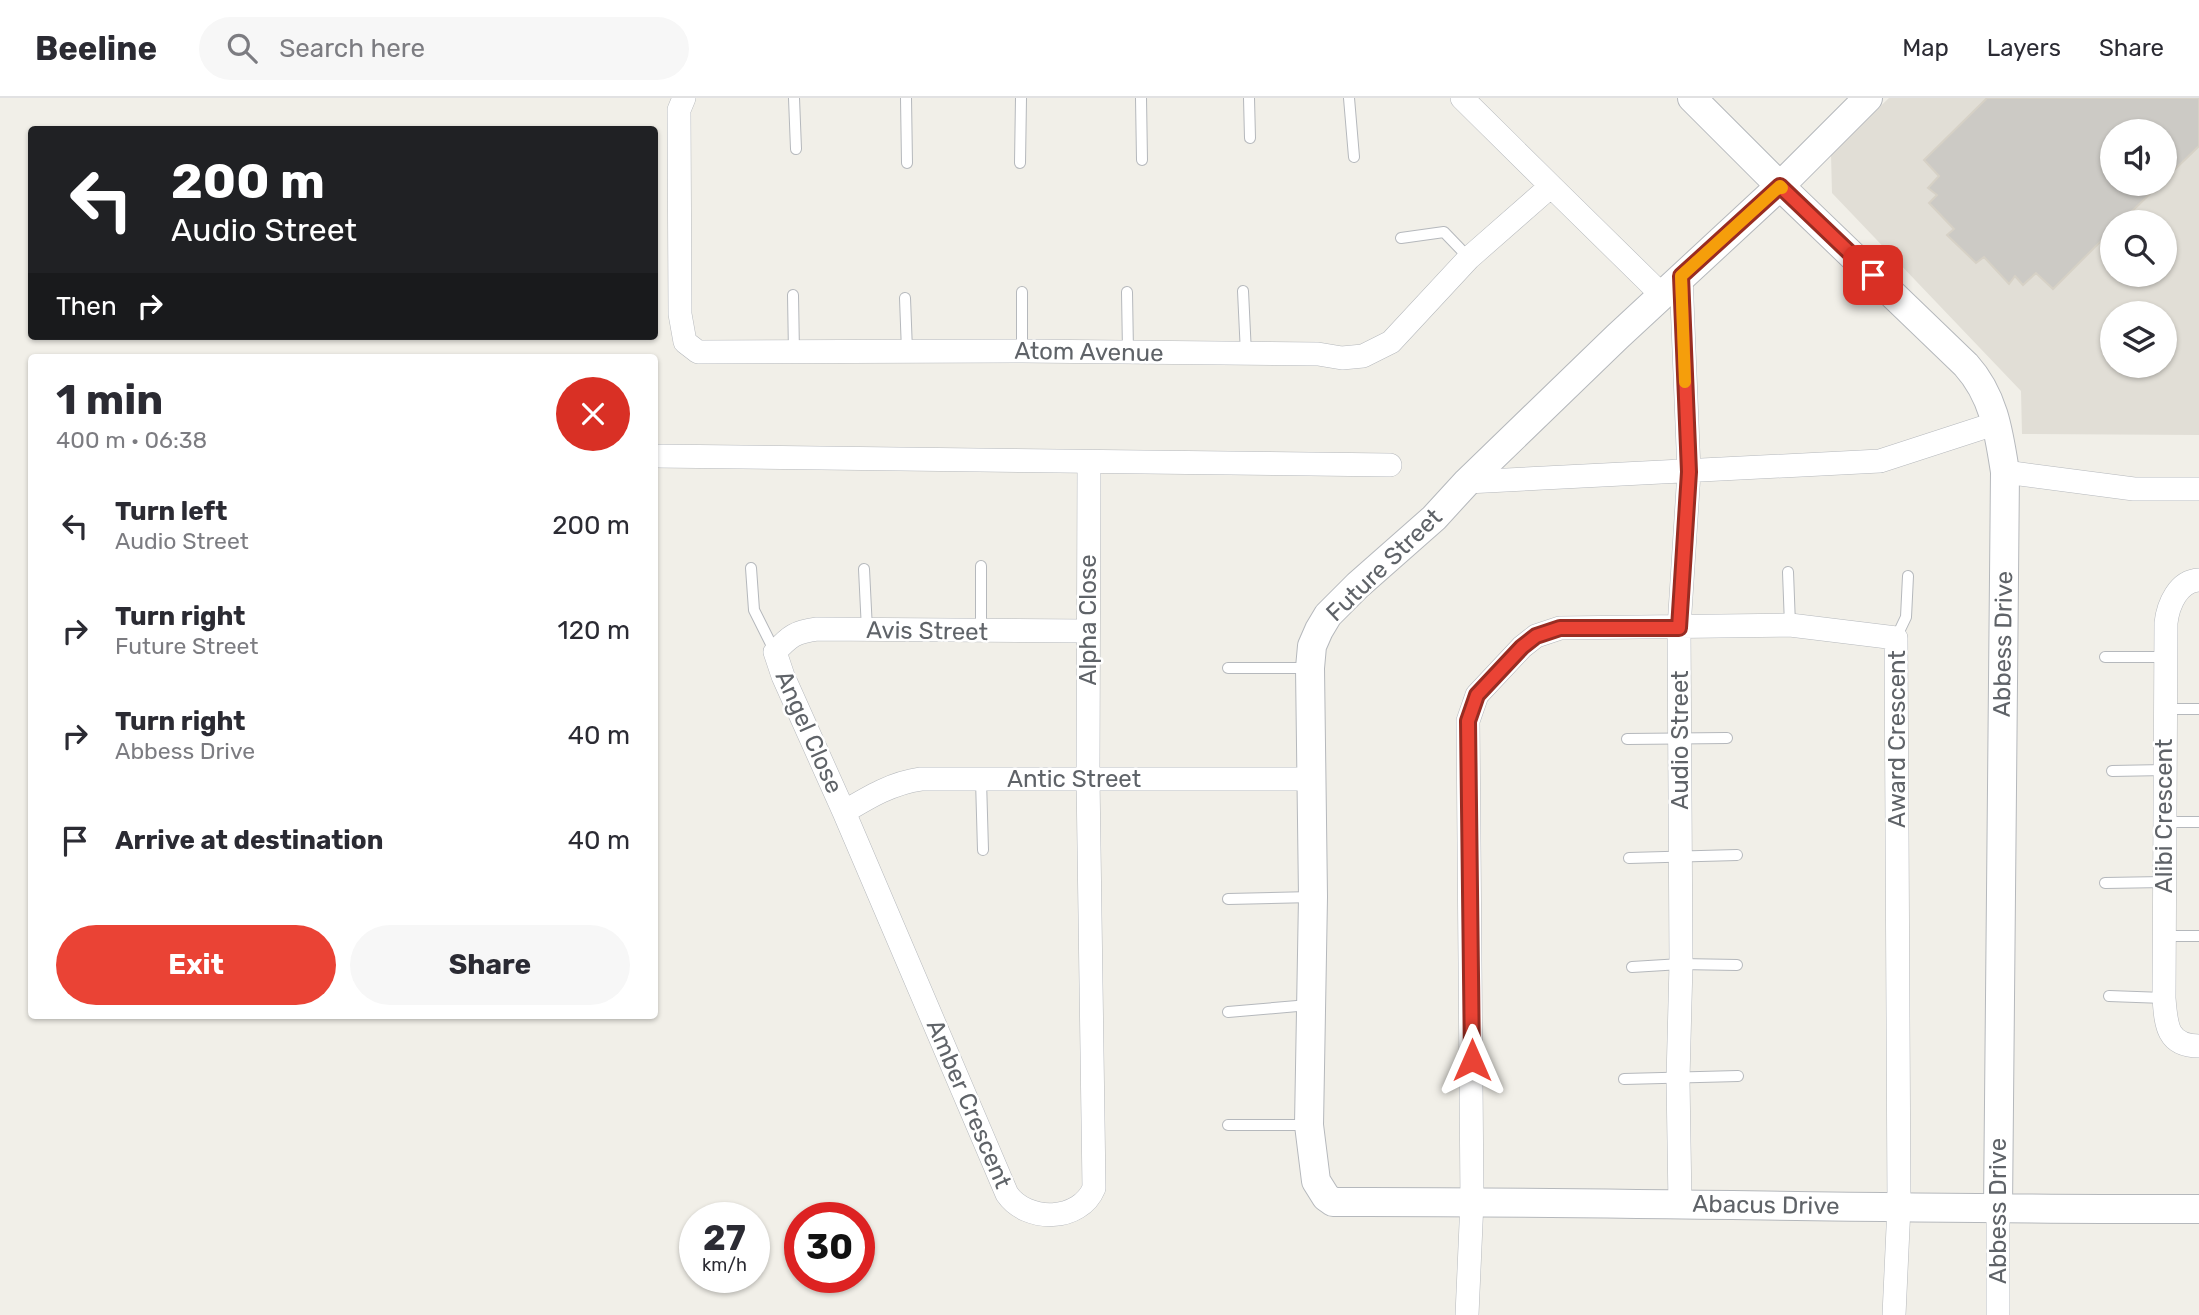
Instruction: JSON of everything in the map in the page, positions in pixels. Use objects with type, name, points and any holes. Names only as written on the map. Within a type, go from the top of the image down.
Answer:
[{"type":"street","name":"Atom Avenue","points":[[684,98],[679,110],[680,313],[682,337],[689,347],[698,352],[1022,351],[1318,354],[1342,358],[1363,356],[1391,342],[1469,258],[1551,186]]},
{"type":"street","points":[[1462,98],[1551,186],[1671,285]]},
{"type":"street","name":"Abbess Drive","points":[[1692,98],[1966,365],[1984,388],[1997,423],[2005,472],[1998,1315]]},
{"type":"street","name":"Future Street","points":[[1333,1202],[1326,1197],[1316,1181],[1309,1125],[1313,897],[1312,646],[1328,615],[1358,585],[1434,518],[1467,482],[1671,285],[1780,186],[1868,98]]},
{"type":"street","name":"Audio Street","points":[[1671,285],[1689,472],[1679,628],[1680,1204]]},
{"type":"street","points":[[1467,482],[1880,461],[1997,423]]},
{"type":"street","points":[[658,456],[1390,465]]},
{"type":"street","name":"Alpha Close","points":[[1088,778],[1089,462]]},
{"type":"street","points":[[2005,472],[2134,489],[2199,489]]},
{"type":"street","name":"Alibi Crescent","points":[[2199,580],[2193,580],[2181,588],[2168,610],[2164,657],[2165,1017],[2171,1034],[2183,1045],[2199,1046]]},
{"type":"street","name":"Award Crescent","points":[[1467,1315],[1472,1201],[1468,721],[1477,695],[1522,647],[1542,633],[1560,628],[1790,625],[1896,638],[1899,1206],[1894,1315]]},
{"type":"street","name":"Avis Street","points":[[775,652],[786,640],[800,631],[1087,631]]},
{"type":"street","name":"Angel Close","points":[[775,652],[783,676],[844,812]]},
{"type":"street","name":"Amber Crescent","points":[[844,812],[1007,1194],[1017,1205],[1028,1211],[1052,1214],[1079,1208],[1090,1197],[1094,1188],[1088,778]]},
{"type":"street","name":"Antic Street","points":[[844,812],[884,789],[921,779],[1312,779]]},
{"type":"street","name":"Abacus Drive","points":[[1333,1202],[1472,1201],[1997,1209],[2199,1209]]},
{"type":"lane","points":[[794,98],[796,149]]},
{"type":"lane","points":[[906,98],[907,163]]},
{"type":"lane","points":[[1020,163],[1021,98]]},
{"type":"lane","points":[[1141,98],[1142,160]]},
{"type":"lane","points":[[1249,98],[1250,138]]},
{"type":"lane","points":[[1349,98],[1354,157]]},
{"type":"lane","points":[[1401,238],[1444,232],[1469,258]]},
{"type":"lane","points":[[1243,291],[1246,354]]},
{"type":"lane","points":[[1022,292],[1022,351]]},
{"type":"lane","points":[[1127,292],[1128,352]]},
{"type":"lane","points":[[793,295],[794,353]]},
{"type":"lane","points":[[905,298],[907,351]]},
{"type":"lane","points":[[981,566],[981,632]]},
{"type":"lane","points":[[751,568],[754,610],[775,652]]},
{"type":"lane","points":[[864,569],[867,630]]},
{"type":"lane","points":[[1788,572],[1790,625]]},
{"type":"lane","points":[[1896,638],[1906,617],[1908,576]]},
{"type":"lane","points":[[2105,657],[2164,657]]},
{"type":"lane","points":[[1228,668],[1310,668]]},
{"type":"lane","points":[[2165,709],[2199,709]]},
{"type":"lane","points":[[1627,739],[1727,738]]},
{"type":"lane","points":[[2112,771],[2165,770]]},
{"type":"lane","points":[[981,780],[983,850]]},
{"type":"lane","points":[[2165,822],[2199,822]]},
{"type":"lane","points":[[1629,858],[1737,855]]},
{"type":"lane","points":[[2105,883],[2164,882]]},
{"type":"lane","points":[[1228,899],[1313,897]]},
{"type":"lane","points":[[2164,936],[2199,936]]},
{"type":"lane","points":[[1632,967],[1737,965]]},
{"type":"lane","points":[[2109,996],[2164,998]]},
{"type":"lane","points":[[1228,1012],[1310,1005]]},
{"type":"lane","points":[[1624,1079],[1738,1076]]},
{"type":"lane","points":[[1228,1125],[1309,1125]]},
{"type":"shaded area","points":[[1889,98],[2199,98],[2199,435],[2022,434],[2021,391],[1832,193],[1831,154]]},
{"type":"building","points":[[1987,98],[2199,98],[2199,146],[2177,167],[2177,119],[2100,119],[2100,196],[2148,196],[2133,210],[2100,210],[2100,242],[2053,289],[2036,273],[2023,285],[2015,276],[2009,284],[1984,257],[1976,263],[1947,235],[1954,229],[1929,203],[1937,195],[1928,188],[1939,176],[1924,160]]},
{"type":"slow traffic","points":[[1685,382],[1681,276],[1780,186],[1782,188]]},
{"type":"route","points":[[1472,1060],[1468,721],[1477,695],[1522,647],[1542,633],[1560,628],[1679,628],[1689,472],[1681,276],[1780,186],[1873,275]]}]
